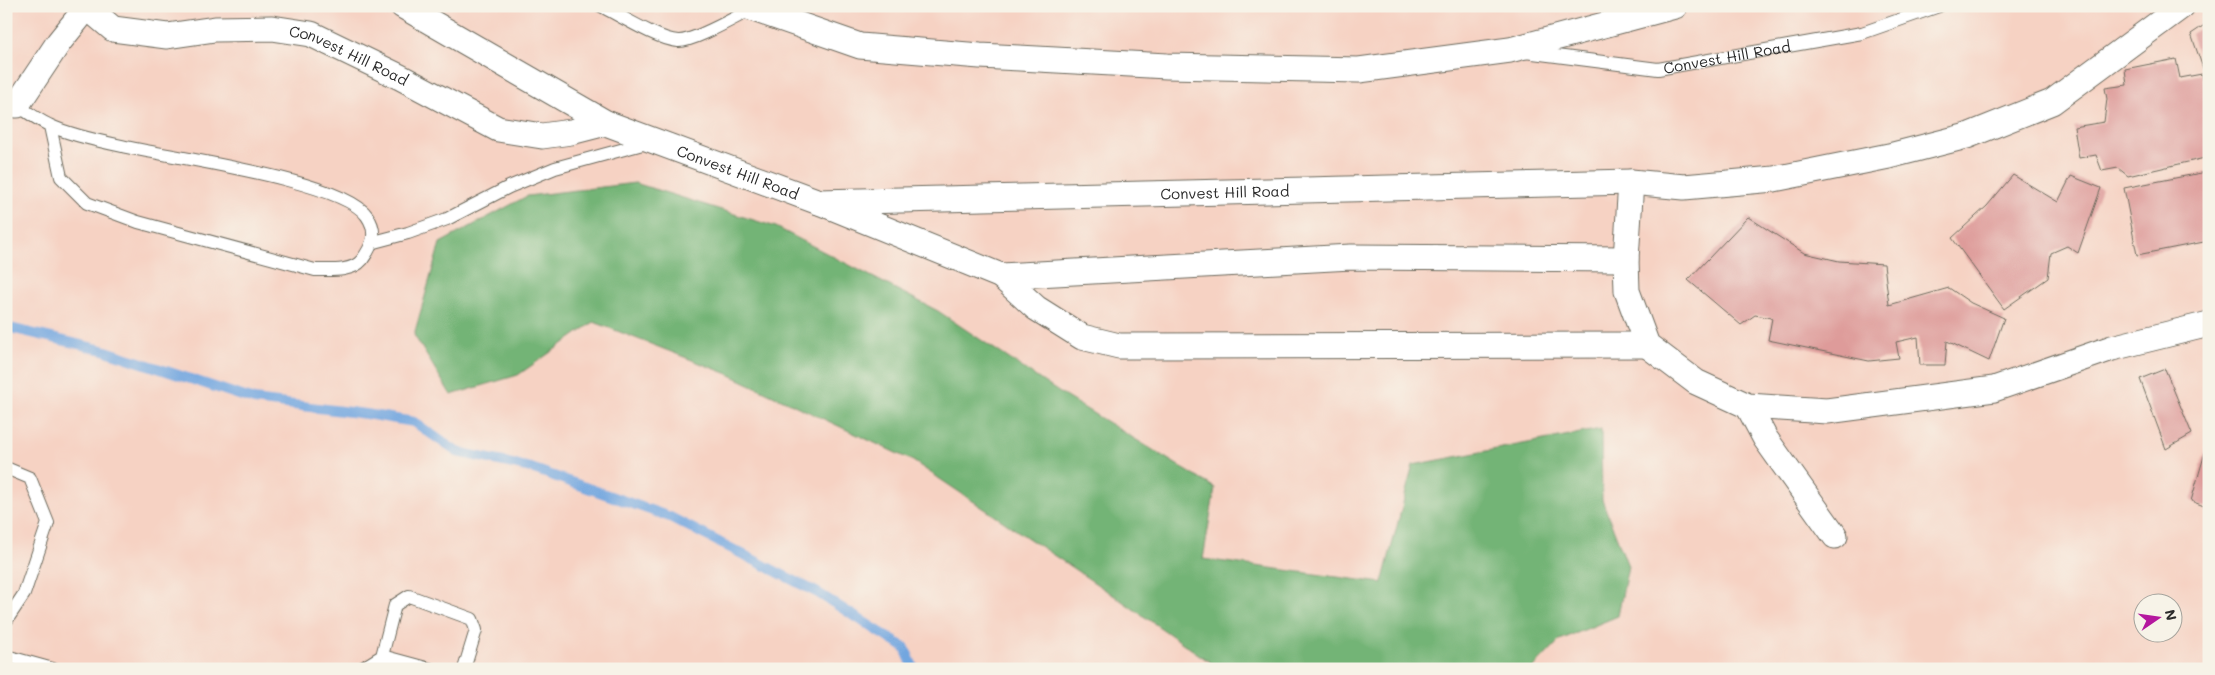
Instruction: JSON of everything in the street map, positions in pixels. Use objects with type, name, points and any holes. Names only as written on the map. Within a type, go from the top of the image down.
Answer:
[{"type":"street","name":"Convest Hill Road","points":[[403,6],[606,123],[819,202],[1002,276],[1036,308],[1082,337],[1119,346],[1647,346]]},
{"type":"street","name":"Convest Hill Road","points":[[748,8],[860,46],[980,56],[1168,66],[1359,70],[1510,50],[1676,6]]},
{"type":"street","name":"Convest Hill Road","points":[[819,202],[1632,182],[1684,187],[1774,179],[1889,156],[1967,136],[2052,102],[2182,6]]},
{"type":"street","name":"Convest Hill Road","points":[[11,104],[88,7],[113,29],[168,36],[215,29],[272,28],[311,34],[400,77],[498,129],[542,136],[571,132],[606,123]]},
{"type":"street","points":[[1632,182],[1626,259],[1628,291],[1647,346],[1696,382],[1748,406],[1827,411],[1994,389],[2112,348],[2209,324]]},
{"type":"street","name":"Convest Hill Road","points":[[1002,276],[1351,257],[1626,259]]},
{"type":"street","points":[[1748,406],[1766,438],[1835,536]]},
{"type":"lane","name":"Convest Hill Road","points":[[601,6],[663,37],[679,42],[697,36],[748,8]]},
{"type":"lane","name":"Convest Hill Road","points":[[1510,50],[1658,69],[1862,33],[1939,6]]},
{"type":"lane","name":"Convest Hill Road","points":[[11,104],[50,126],[121,146],[221,165],[320,189],[348,200],[366,214],[373,229],[374,242]]},
{"type":"lane","points":[[50,126],[61,177],[87,203],[138,222],[315,270],[339,271],[360,262],[374,242],[408,233],[447,219],[509,187],[555,168],[656,141]]},
{"type":"lane","points":[[6,468],[30,478],[48,523],[24,594],[6,621]]},
{"type":"lane","points":[[361,669],[382,656],[395,605],[409,596],[472,619],[476,630],[464,669]]},
{"type":"lane","points":[[6,656],[53,669]]},
{"type":"lane","points":[[382,656],[430,669]]},
{"type":"shaded area","points":[[6,6],[2209,6],[2209,669],[6,669]]},
{"type":"green space","points":[[635,183],[776,227],[938,311],[1063,395],[1215,488],[1203,559],[1382,583],[1413,465],[1601,429],[1602,500],[1628,566],[1618,616],[1560,640],[1532,669],[1220,669],[913,461],[728,374],[594,322],[518,375],[451,395],[414,335],[440,243],[527,196]]},
{"type":"building","points":[[2209,22],[2209,71],[2204,71],[2191,34]]},
{"type":"building","points":[[2176,59],[2180,78],[2202,74],[2209,105],[2209,157],[2128,176],[2118,168],[2102,171],[2096,155],[2079,158],[2074,127],[2104,122],[2107,99],[2105,88],[2127,85],[2125,69]]},
{"type":"building","points":[[2206,172],[2209,185],[2209,241],[2137,255],[2124,188]]},
{"type":"building","points":[[2013,175],[2058,202],[2071,176],[2101,188],[2078,253],[2067,246],[2051,253],[2048,278],[2004,309],[1952,238],[1987,206]]},
{"type":"building","points":[[1748,217],[1804,253],[1839,261],[1884,264],[1889,305],[1949,288],[1971,303],[2004,318],[1989,361],[1947,341],[1945,365],[1920,365],[1918,337],[1896,342],[1899,358],[1869,361],[1768,340],[1772,318],[1755,315],[1741,325],[1688,280]]},
{"type":"building","points":[[2165,369],[2192,434],[2166,449],[2140,379]]},
{"type":"building","points":[[2209,439],[2209,508],[2191,501]]},
{"type":"waterway","points":[[6,327],[103,350],[254,400],[414,422],[457,452],[531,468],[670,517],[818,593],[905,648],[914,669]]}]
